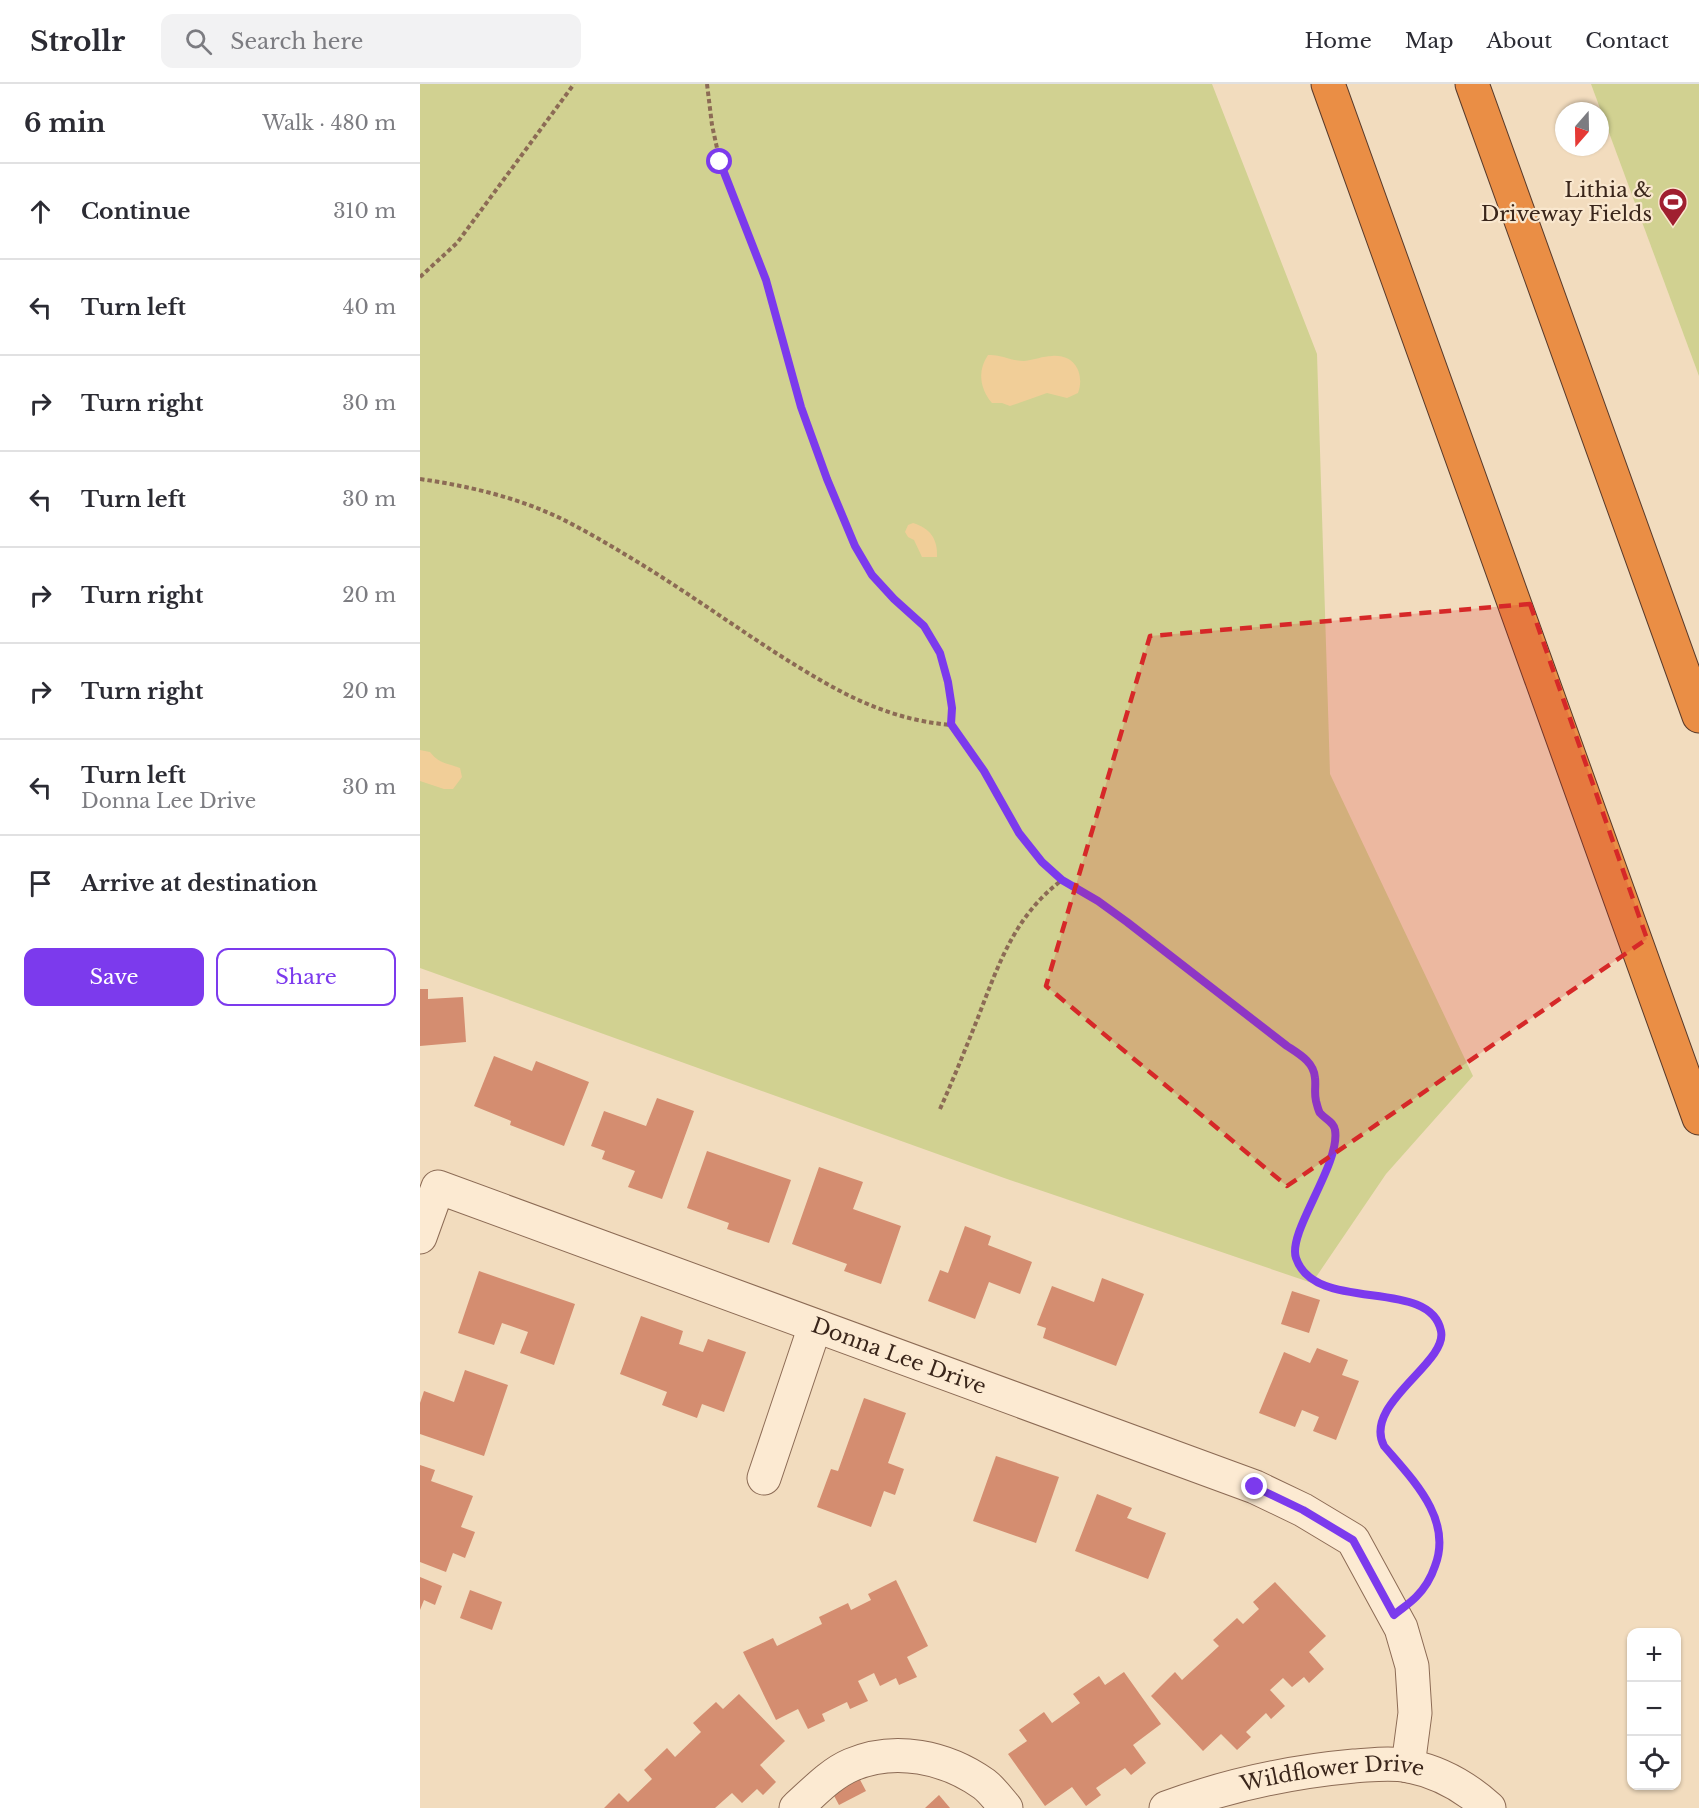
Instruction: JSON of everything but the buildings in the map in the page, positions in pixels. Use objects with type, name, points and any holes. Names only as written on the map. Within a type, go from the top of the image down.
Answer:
[{"type":"highway","points":[[1328,84],[1699,1118]]},
{"type":"highway","points":[[1472,84],[1699,716]]},
{"type":"street","name":"Donna Lee Drive","points":[[420,1237],[438,1187],[1255,1487],[1303,1510],[1353,1540],[1394,1615]]},
{"type":"street","points":[[764,1478],[815,1326]]},
{"type":"street","points":[[1394,1615],[1401,1628],[1412,1666],[1415,1713],[1408,1766]]},
{"type":"street","points":[[796,1808],[828,1780],[851,1765],[888,1755],[922,1756],[954,1767],[985,1785],[1006,1808]]},
{"type":"street","name":"Wildflower Drive","points":[[1166,1808],[1252,1781],[1337,1768],[1382,1764],[1408,1766],[1448,1779],[1489,1808]]},
{"type":"path","points":[[420,277],[457,243],[574,84]]},
{"type":"path","points":[[707,84],[712,125],[720,162],[766,280],[801,407],[827,479],[855,546],[872,575],[924,626],[940,653],[948,682],[952,708],[951,724],[984,771],[1019,833],[1042,862],[1062,880],[1098,901],[1307,1059],[1315,1075],[1315,1098],[1319,1112],[1333,1124],[1335,1130],[1326,1170],[1296,1242],[1295,1256],[1299,1266],[1311,1277],[1344,1292],[1406,1300],[1419,1305],[1437,1322],[1441,1340],[1436,1351],[1390,1406],[1382,1419],[1380,1428],[1380,1438],[1384,1446],[1420,1490],[1429,1505],[1441,1536],[1438,1557],[1432,1574],[1416,1597],[1394,1615]]},
{"type":"path","points":[[420,478],[498,494],[559,518],[632,559],[828,686],[868,706],[895,716],[926,723],[951,724]]},
{"type":"path","points":[[940,1110],[1013,934],[1046,892],[1062,880]]},
{"type":"highlighted area","points":[[1530,604],[1647,939],[1287,1186],[1046,986],[1150,636]]},
{"type":"green space","points":[[420,84],[1212,84],[1317,354],[1330,774],[1473,1076],[1386,1174],[1312,1283],[1007,1179],[420,968]]},
{"type":"green space","name":"Lithia & Driveway Fields","points":[[1591,84],[1699,84],[1699,376],[1609,133],[1609,102],[1598,102]]},
{"type":"sand","points":[[988,355],[1024,361],[1049,356],[1067,358],[1079,372],[1078,393],[1067,398],[1047,393],[1010,406],[992,403],[981,380],[982,367]]},
{"type":"sand","points":[[913,523],[932,535],[937,557],[922,557],[914,540],[905,532],[908,525]]},
{"type":"sand","points":[[420,750],[430,752],[440,761],[460,768],[462,777],[453,789],[444,789],[420,781]]},
{"type":"place","name":"Lithia & Driveway Fields","points":[[1673,228]]},
{"type":"route","points":[[720,162],[766,280],[801,407],[827,479],[855,546],[872,575],[924,626],[940,653],[948,682],[952,708],[951,724],[984,771],[1019,833],[1042,862],[1062,880],[1098,901],[1127,922],[1307,1059],[1315,1075],[1315,1098],[1319,1112],[1333,1124],[1335,1130],[1326,1170],[1296,1242],[1295,1256],[1299,1266],[1316,1281],[1344,1292],[1406,1300],[1419,1305],[1437,1322],[1441,1340],[1436,1351],[1390,1406],[1382,1419],[1380,1428],[1380,1438],[1384,1446],[1420,1490],[1429,1505],[1441,1536],[1441,1545],[1432,1574],[1416,1597],[1394,1615],[1353,1540],[1303,1510],[1255,1487]]}]
